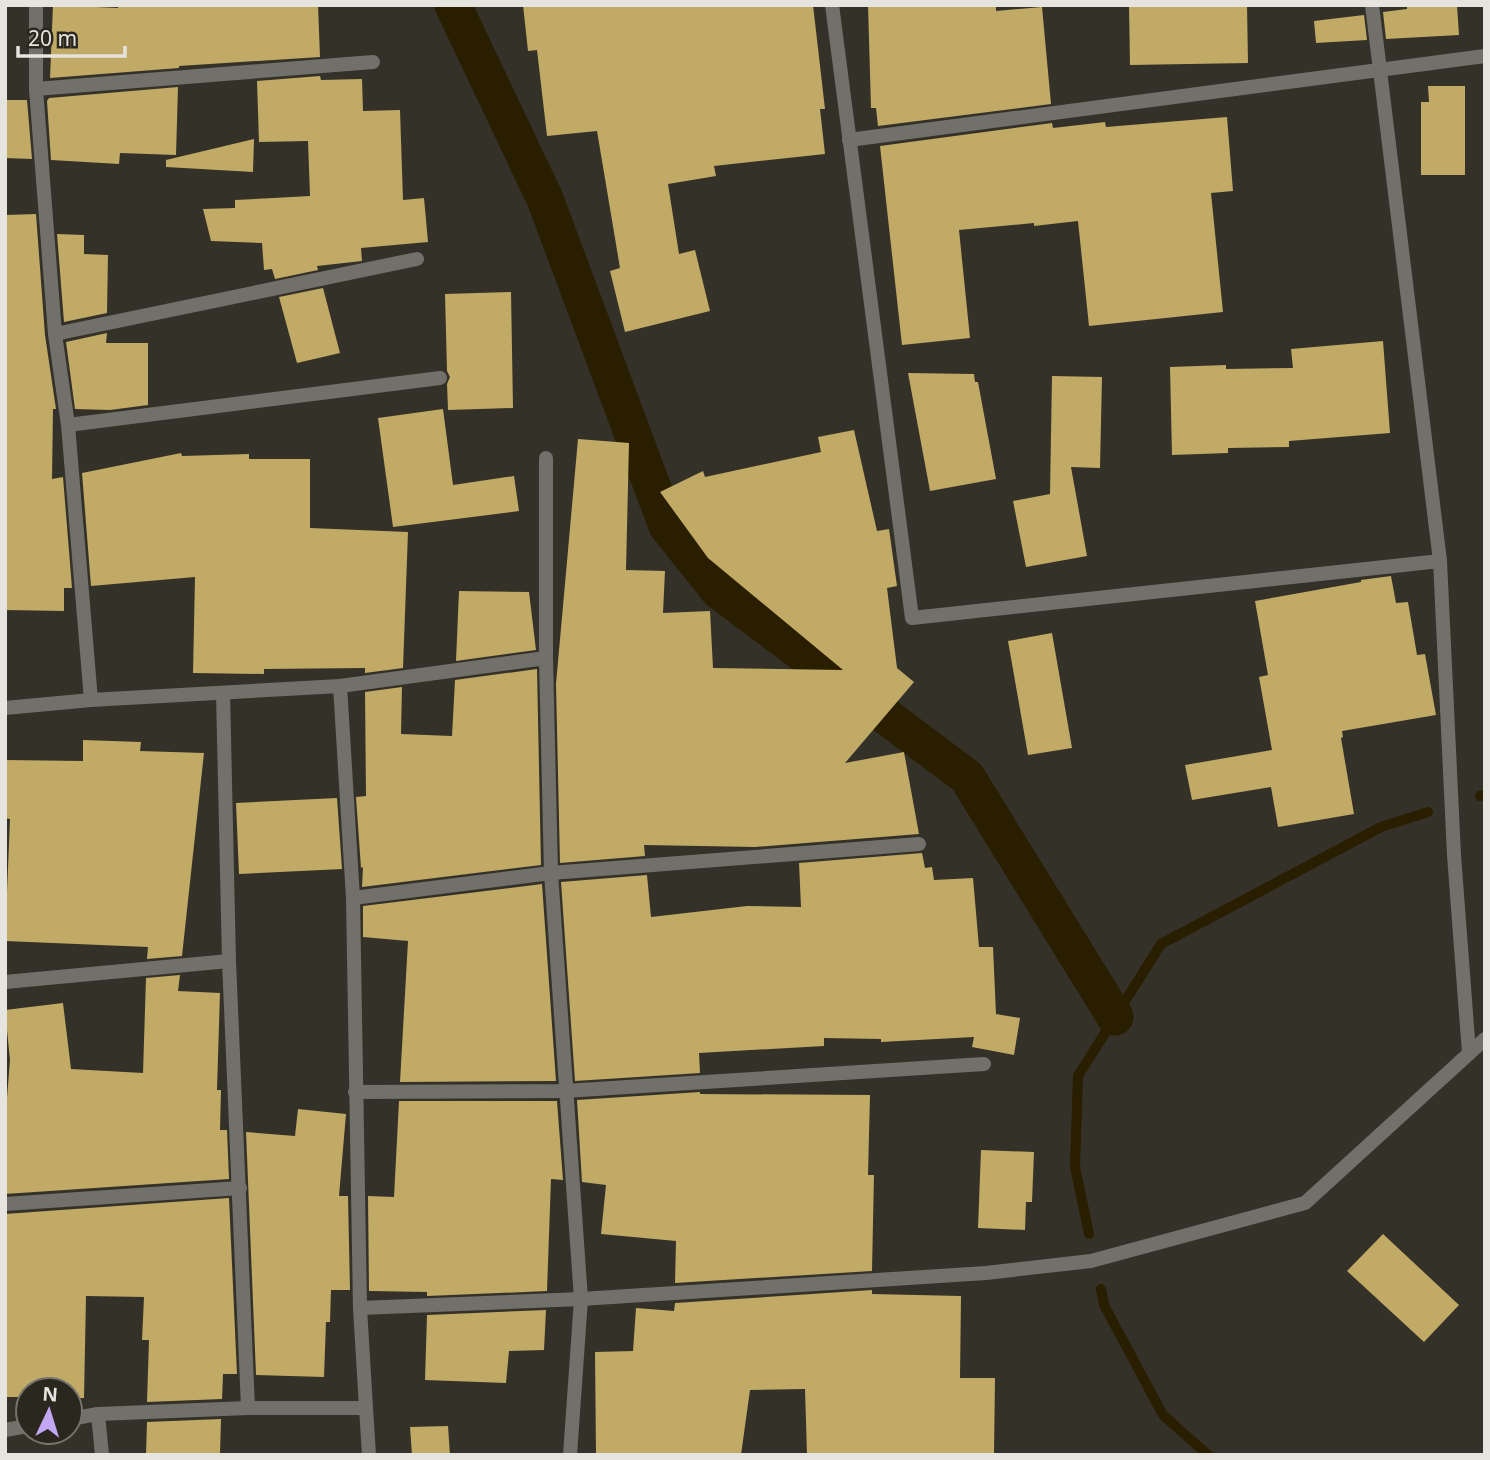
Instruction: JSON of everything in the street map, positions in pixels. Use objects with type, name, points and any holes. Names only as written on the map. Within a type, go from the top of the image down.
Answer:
[{"type":"street","points":[[36,5],[36,89],[55,334],[68,425],[91,700]]},
{"type":"street","points":[[832,5],[912,618],[1440,561]]},
{"type":"street","points":[[1372,5],[1440,561],[1454,855],[1469,1053]]},
{"type":"street","points":[[849,140],[1485,57]]},
{"type":"street","points":[[36,89],[373,62]]},
{"type":"street","points":[[55,334],[417,259]]},
{"type":"street","points":[[68,425],[440,378]]},
{"type":"street","points":[[546,457],[546,658],[551,873],[581,1299],[570,1455]]},
{"type":"street","points":[[5,708],[91,700],[340,687],[546,658]]},
{"type":"street","points":[[340,687],[353,898],[360,1308],[369,1455]]},
{"type":"street","points":[[223,693],[229,961],[248,1408]]},
{"type":"street","points":[[353,898],[551,873],[919,844]]},
{"type":"street","points":[[5,982],[229,961]]},
{"type":"street","points":[[360,1308],[581,1299],[986,1273],[1091,1261],[1305,1203],[1485,1039]]},
{"type":"street","points":[[355,1093],[565,1091],[984,1064]]},
{"type":"street","points":[[5,1204],[240,1188]]},
{"type":"street","points":[[84,1416],[248,1408],[366,1408]]},
{"type":"street","points":[[98,1414],[102,1455]]},
{"type":"building","points":[[53,5],[118,8],[118,5],[318,5],[320,57],[50,78]]},
{"type":"building","points":[[523,5],[813,5],[825,109],[820,109],[825,154],[714,166],[716,176],[668,184],[679,254],[695,250],[710,311],[625,332],[610,271],[620,268],[597,131],[547,136],[537,50],[528,51]]},
{"type":"building","points":[[868,5],[996,5],[996,11],[1042,7],[1051,104],[878,126],[876,108],[871,108]]},
{"type":"building","points":[[1129,5],[1247,5],[1248,63],[1130,65]]},
{"type":"building","points":[[1407,5],[1457,5],[1459,35],[1386,39],[1383,12],[1407,9]]},
{"type":"building","points":[[1364,15],[1367,40],[1316,43],[1314,21]]},
{"type":"building","points":[[320,76],[321,80],[362,79],[363,111],[400,110],[403,200],[424,198],[428,242],[361,248],[362,261],[317,266],[318,270],[275,279],[272,269],[264,270],[262,243],[211,241],[203,209],[235,208],[235,200],[310,196],[308,141],[259,142],[257,81]]},
{"type":"building","points":[[1428,86],[1465,86],[1465,175],[1421,175],[1421,102],[1429,102]]},
{"type":"building","points":[[178,87],[176,155],[120,153],[119,164],[51,160],[49,98]]},
{"type":"building","points":[[5,100],[27,100],[32,159],[5,158]]},
{"type":"building","points":[[1227,117],[1233,191],[1211,193],[1223,312],[1089,326],[1078,221],[959,230],[970,338],[902,345],[880,146],[1052,123],[1053,128],[1105,122],[1106,127]]},
{"type":"building","points":[[254,139],[253,172],[166,167],[166,160]]},
{"type":"building","points":[[36,214],[45,335],[56,409],[53,409],[52,479],[63,477],[72,588],[64,588],[64,611],[5,610],[5,215]]},
{"type":"building","points":[[57,234],[84,235],[84,254],[108,255],[107,313],[64,322]]},
{"type":"building","points":[[323,288],[340,353],[297,363],[279,297]]},
{"type":"building","points":[[511,292],[513,408],[448,410],[447,384],[450,377],[447,371],[445,294]]},
{"type":"building","points":[[107,333],[106,343],[148,343],[148,405],[110,410],[75,409],[66,342]]},
{"type":"building","points":[[1383,341],[1390,433],[1289,441],[1289,447],[1228,448],[1228,453],[1172,455],[1170,367],[1226,365],[1226,369],[1293,368],[1291,349]]},
{"type":"building","points":[[908,373],[974,374],[975,382],[978,382],[996,479],[930,491]]},
{"type":"building","points":[[1052,376],[1102,377],[1100,468],[1071,467],[1087,556],[1026,567],[1013,501],[1050,494]]},
{"type":"building","points":[[443,409],[453,485],[514,476],[519,511],[393,527],[378,418]]},
{"type":"building","points":[[854,430],[877,531],[889,529],[897,586],[887,588],[897,668],[914,682],[845,763],[904,752],[919,834],[755,847],[644,845],[645,856],[560,863],[556,684],[578,439],[629,443],[626,570],[665,571],[663,613],[710,611],[713,668],[843,670],[708,558],[660,492],[703,471],[705,477],[821,452],[818,437]]},
{"type":"building","points":[[181,453],[182,456],[249,454],[249,459],[310,459],[310,528],[408,532],[403,668],[365,673],[365,668],[264,669],[264,674],[193,673],[195,577],[91,586],[82,473]]},
{"type":"building","points":[[1391,576],[1396,603],[1408,602],[1417,655],[1425,654],[1436,715],[1342,731],[1354,814],[1278,827],[1271,787],[1192,800],[1185,765],[1272,750],[1259,677],[1268,675],[1255,601]]},
{"type":"building","points":[[459,591],[529,592],[536,650],[456,661]]},
{"type":"building","points":[[1052,633],[1072,748],[1028,755],[1008,641]]},
{"type":"building","points":[[537,669],[541,865],[362,887],[363,867],[361,868],[356,797],[366,796],[365,692],[402,687],[401,734],[452,736],[455,680]]},
{"type":"building","points":[[83,740],[141,742],[140,751],[204,753],[182,956],[147,959],[148,947],[5,941],[10,819],[5,818],[5,760],[83,761]]},
{"type":"building","points":[[337,798],[342,869],[239,874],[236,803]]},
{"type":"building","points":[[922,853],[925,868],[932,867],[934,880],[973,878],[979,947],[993,947],[996,1014],[1020,1018],[1014,1055],[972,1047],[974,1037],[881,1042],[881,1039],[824,1038],[824,1046],[699,1053],[700,1073],[575,1081],[561,882],[647,875],[651,917],[747,906],[801,907],[799,863]]},
{"type":"building","points":[[542,884],[556,1081],[400,1082],[408,941],[363,937],[363,906]]},
{"type":"building","points":[[180,975],[178,991],[220,993],[217,1090],[221,1090],[220,1130],[227,1130],[229,1179],[5,1194],[5,1123],[10,1060],[5,1010],[63,1003],[71,1069],[143,1073],[146,978]]},
{"type":"building","points":[[700,1092],[870,1095],[868,1175],[874,1175],[872,1271],[675,1283],[676,1241],[601,1234],[606,1185],[582,1182],[577,1100]]},
{"type":"building","points":[[399,1101],[557,1101],[563,1180],[551,1179],[547,1291],[427,1296],[427,1292],[369,1291],[368,1196],[394,1197]]},
{"type":"building","points":[[298,1109],[346,1114],[339,1196],[348,1196],[350,1290],[331,1290],[330,1322],[326,1322],[324,1377],[256,1375],[246,1132],[295,1136]]},
{"type":"building","points":[[981,1150],[1034,1152],[1032,1202],[1026,1202],[1025,1230],[978,1228]]},
{"type":"building","points":[[229,1198],[237,1374],[223,1374],[222,1399],[147,1402],[149,1340],[142,1340],[144,1297],[86,1296],[84,1398],[84,1376],[14,1376],[14,1397],[5,1397],[5,1214]]},
{"type":"building","points":[[1383,1234],[1459,1305],[1424,1342],[1347,1271]]},
{"type":"building","points":[[872,1290],[872,1294],[961,1296],[960,1378],[995,1378],[994,1455],[807,1455],[805,1389],[750,1390],[741,1455],[596,1455],[595,1352],[633,1351],[636,1308],[674,1311],[675,1303]]},
{"type":"building","points":[[546,1310],[544,1350],[509,1351],[506,1383],[425,1380],[427,1315]]},
{"type":"building","points":[[221,1419],[220,1455],[146,1455],[147,1422]]},
{"type":"building","points":[[448,1426],[450,1455],[412,1455],[410,1427]]},
{"type":"waterway","points":[[453,5],[545,199],[667,526],[719,591],[967,777],[1115,1017]]},
{"type":"waterway","points":[[1480,796],[1485,795]]},
{"type":"waterway","points":[[1089,1234],[1075,1167],[1078,1076],[1161,944],[1381,827],[1428,812]]},
{"type":"waterway","points":[[1101,1289],[1104,1305],[1163,1415],[1208,1455]]}]
